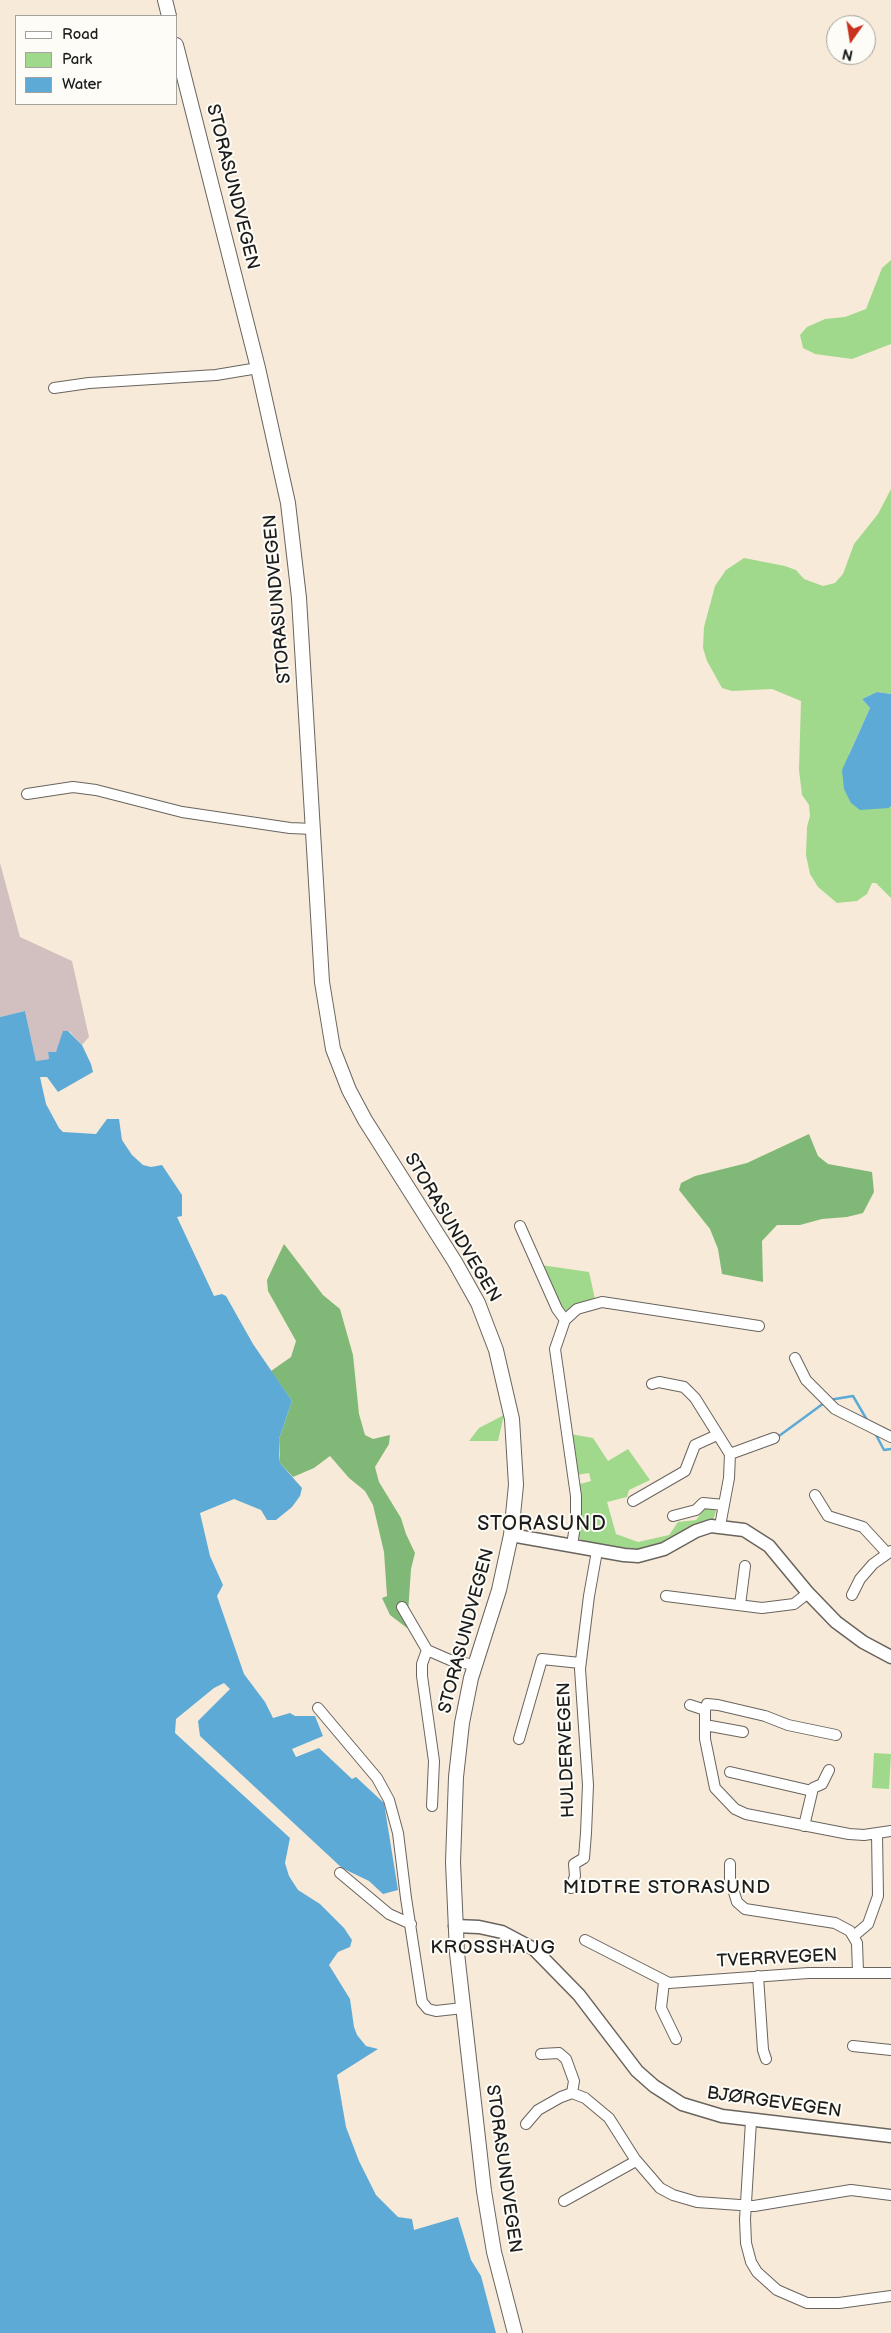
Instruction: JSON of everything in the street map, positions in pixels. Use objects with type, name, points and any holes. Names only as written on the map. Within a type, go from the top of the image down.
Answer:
[{"type":"main road","points":[[165,0],[169,15]]},
{"type":"main road","name":"STORASUNDVEGEN","points":[[178,53],[258,368],[285,486],[297,574],[322,982],[333,1049],[354,1099],[455,1262],[478,1303],[490,1334],[505,1385],[515,1441],[516,1485],[511,1535],[499,1590],[474,1665],[462,1723],[456,1778],[453,1862],[455,1926],[488,2222],[515,2333]]},
{"type":"street","points":[[54,388],[89,383],[216,375],[258,368]]},
{"type":"street","points":[[27,794],[73,787],[96,790],[190,813],[290,828],[313,829]]},
{"type":"street","points":[[520,1226],[557,1310],[565,1320]]},
{"type":"street","points":[[572,1545],[576,1520],[576,1496],[555,1349],[565,1320],[577,1309],[602,1302],[759,1326]]},
{"type":"street","points":[[795,1358],[806,1380],[835,1408],[891,1437]]},
{"type":"street","points":[[652,1384],[659,1382],[684,1387],[695,1398],[730,1454],[729,1478],[720,1526]]},
{"type":"street","points":[[633,1502],[685,1471],[695,1445],[717,1435]]},
{"type":"street","points":[[730,1454],[774,1438]]},
{"type":"street","points":[[815,1495],[828,1516],[863,1527],[889,1552],[860,1579],[852,1595]]},
{"type":"street","points":[[673,1516],[696,1510],[703,1503],[724,1505]]},
{"type":"street","points":[[511,1535],[624,1555],[651,1554],[671,1546],[696,1531],[720,1526],[744,1530],[759,1538],[784,1563],[808,1593],[848,1631],[891,1657]]},
{"type":"street","name":"HULDERVEGEN","points":[[571,1888],[575,1876],[574,1864],[584,1858],[588,1809],[580,1663],[597,1550]]},
{"type":"street","points":[[740,1605],[745,1566]]},
{"type":"street","points":[[666,1596],[762,1608],[794,1604],[808,1593]]},
{"type":"street","points":[[402,1607],[427,1650],[450,1660],[474,1665]]},
{"type":"street","points":[[427,1650],[422,1664],[422,1676],[434,1761],[432,1806]]},
{"type":"street","name":"HULDERVEGEN","points":[[519,1739],[542,1660],[580,1663]]},
{"type":"street","points":[[836,1735],[788,1725],[765,1716],[718,1705],[707,1704],[705,1710],[709,1767],[715,1788],[721,1797],[735,1809],[746,1814],[849,1834],[877,1834],[891,1831]]},
{"type":"street","points":[[690,1705],[705,1710]]},
{"type":"street","points":[[318,1708],[377,1778],[387,1795],[398,1833],[422,2002],[428,2009],[436,2011],[463,2008]]},
{"type":"street","points":[[705,1725],[743,1732]]},
{"type":"street","points":[[804,1826],[813,1788],[822,1784],[829,1770]]},
{"type":"street","points":[[730,1772],[812,1791]]},
{"type":"street","points":[[854,1936],[868,1924],[877,1898],[877,1834]]},
{"type":"street","points":[[730,1864],[730,1879],[737,1902],[745,1909],[835,1923],[846,1928],[854,1936],[858,1950],[858,1972]]},
{"type":"street","points":[[340,1874],[389,1914],[411,1924]]},
{"type":"street","name":"BJØRGEVEGEN","points":[[455,1926],[479,1927],[502,1932],[534,1949],[579,1995],[637,2071],[664,2093],[682,2104],[703,2111],[751,2121],[891,2136]]},
{"type":"street","points":[[585,1940],[664,1982],[662,2008],[676,2039]]},
{"type":"street","name":"TVERRVEGEN","points":[[664,1982],[758,1976],[891,1972]]},
{"type":"street","points":[[758,1976],[763,2050],[766,2059]]},
{"type":"street","points":[[854,2046],[891,2050]]},
{"type":"street","points":[[541,2054],[559,2053],[566,2059],[571,2068],[574,2081],[572,2093]]},
{"type":"street","points":[[526,2124],[538,2110],[549,2102],[572,2093],[586,2098],[609,2118],[636,2161],[660,2188],[673,2195],[697,2202],[747,2206],[847,2190],[891,2195]]},
{"type":"street","points":[[751,2121],[745,2204],[747,2206],[745,2209],[746,2243],[751,2262],[765,2281],[777,2290],[798,2300],[814,2304],[891,2296]]},
{"type":"street","points":[[564,2201],[636,2161]]},
{"type":"shaded area","points":[[0,863],[20,937],[72,961],[89,1037],[82,1045],[69,1031],[63,1034],[56,1052],[48,1052],[49,1059],[36,1061],[25,1011],[0,1017]]},
{"type":"green space","points":[[891,260],[891,344],[852,359],[815,354],[803,348],[800,335],[807,327],[825,319],[845,317],[866,309],[882,268]]},
{"type":"green space","points":[[891,489],[891,694],[877,692],[862,699],[870,708],[849,754],[889,808],[891,806],[891,898],[876,883],[872,883],[867,894],[857,901],[837,903],[818,887],[810,874],[806,855],[807,827],[810,816],[809,805],[802,795],[799,770],[801,701],[772,689],[732,691],[722,688],[707,661],[703,648],[704,627],[715,586],[726,570],[744,558],[785,566],[796,570],[804,579],[823,586],[835,583],[843,574],[854,544],[878,514]]},
{"type":"green space","points":[[809,1134],[818,1156],[828,1164],[872,1172],[874,1192],[863,1213],[847,1217],[822,1219],[800,1225],[777,1225],[762,1241],[763,1282],[722,1274],[718,1249],[710,1229],[679,1190],[681,1183],[695,1176],[747,1163]]},
{"type":"green space","points":[[284,1244],[323,1295],[340,1309],[353,1355],[359,1414],[365,1435],[373,1439],[390,1435],[389,1444],[375,1467],[379,1482],[401,1518],[415,1553],[411,1569],[407,1628],[390,1615],[382,1598],[387,1596],[384,1552],[373,1505],[365,1491],[349,1478],[330,1456],[314,1468],[293,1477],[280,1463],[279,1439],[292,1401],[271,1371],[291,1357],[296,1341],[268,1291],[267,1280]]},
{"type":"green space","points":[[541,1265],[589,1272],[595,1299],[586,1301],[568,1311],[563,1310]]},
{"type":"green space","points":[[504,1415],[498,1441],[469,1441],[479,1428]]},
{"type":"green space","points":[[570,1434],[593,1438],[608,1461],[628,1449],[650,1480],[629,1490],[627,1497],[607,1502],[616,1534],[638,1542],[669,1535],[678,1522],[696,1520],[707,1506],[716,1511],[713,1520],[641,1551],[587,1543],[577,1537],[580,1484],[591,1481],[589,1473],[577,1475]]},
{"type":"green space","points":[[874,1753],[891,1754],[889,1789],[872,1788]]},
{"type":"water","points":[[877,692],[891,694],[891,806],[889,808],[860,810],[851,803],[844,789],[842,770],[870,708],[862,699]]},
{"type":"water","points":[[25,1011],[36,1061],[49,1059],[48,1052],[56,1052],[63,1031],[68,1031],[82,1045],[91,1064],[93,1072],[58,1092],[47,1077],[40,1077],[46,1104],[59,1128],[63,1132],[96,1134],[107,1119],[119,1119],[122,1140],[132,1155],[143,1165],[151,1167],[162,1165],[182,1195],[182,1216],[177,1217],[214,1296],[222,1294],[226,1296],[253,1344],[292,1401],[279,1439],[279,1454],[280,1463],[302,1488],[300,1496],[292,1507],[276,1520],[267,1520],[261,1510],[234,1499],[200,1513],[210,1556],[223,1585],[217,1596],[244,1674],[265,1702],[273,1718],[290,1713],[295,1716],[315,1716],[323,1736],[292,1749],[296,1757],[319,1748],[352,1779],[356,1777],[384,1803],[398,1890],[383,1894],[369,1881],[342,1868],[200,1736],[198,1721],[230,1689],[224,1683],[214,1688],[176,1719],[175,1733],[290,1838],[285,1863],[289,1876],[298,1890],[320,1904],[344,1928],[352,1940],[350,1947],[338,1952],[329,1965],[350,1999],[357,2035],[366,2046],[378,2049],[337,2075],[346,2127],[359,2161],[376,2195],[398,2217],[412,2219],[414,2230],[458,2217],[471,2260],[481,2276],[496,2333],[0,2333],[0,1017]]},
{"type":"waterway","points":[[829,1400],[853,1396],[867,1420]]},
{"type":"waterway","points":[[779,1436],[824,1403]]},
{"type":"waterway","points":[[875,1433],[884,1450],[891,1449]]},
{"type":"district","name":"STORASUND","points":[[542,1525]]},
{"type":"district","name":"MIDTRE STORASUND","points":[[667,1888]]},
{"type":"district","name":"KROSSHAUG","points":[[493,1948]]}]
